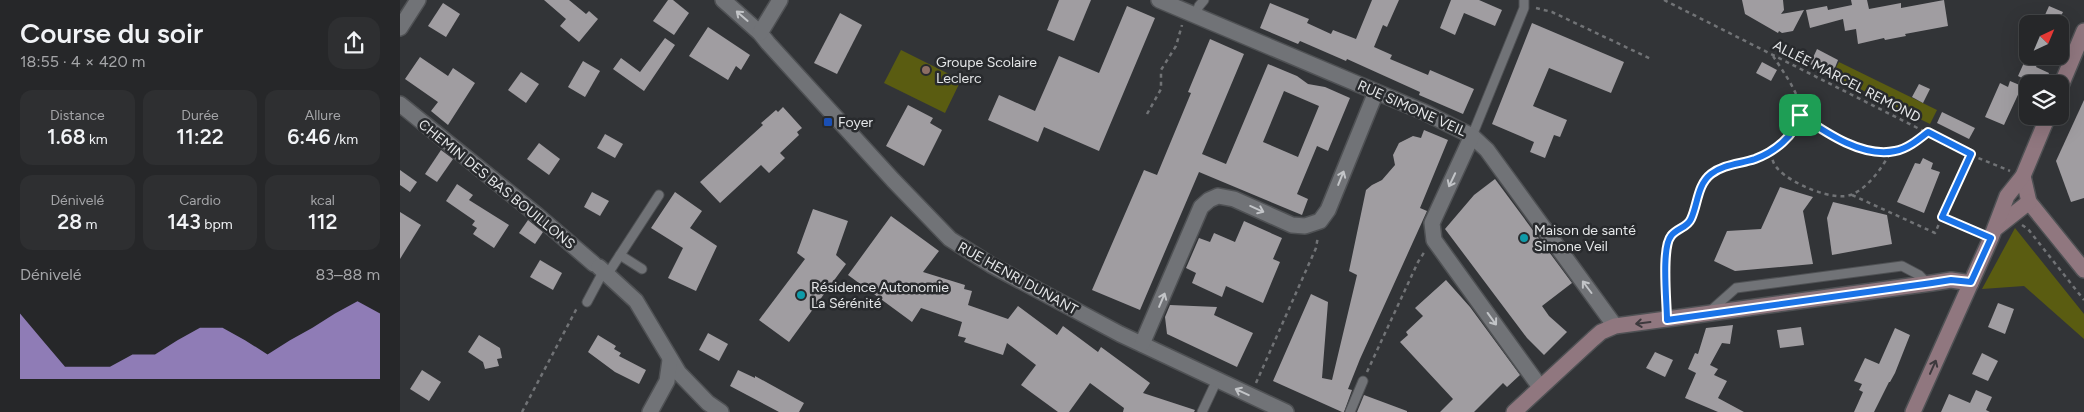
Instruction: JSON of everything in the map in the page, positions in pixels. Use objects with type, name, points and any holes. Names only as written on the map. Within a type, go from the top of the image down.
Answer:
[{"type":"street","points":[[400,28],[418,0]]},
{"type":"street","name":"RUE HENRI DUNANT","points":[[723,0],[760,33],[840,122],[950,239],[991,265],[1106,326],[1286,412]]},
{"type":"street","points":[[760,33],[780,0]]},
{"type":"street","name":"RUE SIMONE VEIL","points":[[1159,0],[1376,92],[1472,136],[1487,150],[1616,326]]},
{"type":"street","points":[[2065,75],[2084,31]]},
{"type":"street","points":[[1142,344],[1201,207],[1209,200],[1218,196],[1234,199],[1292,225],[1305,226],[1320,221],[1328,210],[1376,92]]},
{"type":"street","name":"CHEMIN DES BAS BOUILLONS","points":[[400,104],[537,215],[636,301],[678,373],[708,403],[721,412]]},
{"type":"street","points":[[1913,412],[1993,233],[2007,196],[2023,176],[2044,125]]},
{"type":"street","points":[[1472,136],[1432,223],[1434,240],[1540,387]]},
{"type":"street","points":[[2023,176],[2029,202],[2084,270]]},
{"type":"street","points":[[1993,233],[2029,202]]},
{"type":"street","points":[[1514,412],[1593,339],[1602,332],[1616,326],[1951,280],[1971,282]]},
{"type":"street","points":[[650,412],[667,381],[670,360]]},
{"type":"lane","points":[[1190,13],[1204,0]]},
{"type":"lane","points":[[1472,136],[1524,4]]},
{"type":"lane","points":[[587,302],[601,269],[620,255],[659,194]]},
{"type":"lane","points":[[620,255],[642,268]]},
{"type":"lane","points":[[1707,314],[1736,288],[1902,266],[1919,274],[1927,283]]},
{"type":"lane","points":[[1202,412],[1217,380]]},
{"type":"lane","points":[[1350,412],[1364,381]]},
{"type":"path","name":"ALLÉE MARCEL REMOND","points":[[1666,1],[1996,167],[2023,176]]},
{"type":"path","points":[[1524,4],[1552,12],[1651,59]]},
{"type":"path","points":[[1147,114],[1161,89],[1161,70],[1176,46],[1190,13]]},
{"type":"path","points":[[1667,320],[1666,257],[1668,244],[1671,236],[1686,227],[1691,219],[1701,185],[1711,174],[1771,152],[1786,139],[1798,122],[1801,110],[1792,88],[1772,54]]},
{"type":"path","points":[[1800,115],[1832,136],[1870,150],[1891,152],[1915,143],[1928,132]]},
{"type":"path","points":[[1771,152],[1772,161],[1779,171],[1811,190],[1830,195],[1852,195],[1935,233],[1971,154]]},
{"type":"path","points":[[1852,195],[1874,176],[1891,152]]},
{"type":"path","points":[[1942,217],[1993,233]]},
{"type":"path","points":[[1249,395],[1316,248],[1320,221]]},
{"type":"path","points":[[2015,224],[2021,224],[2028,229],[2084,300]]},
{"type":"path","points":[[1364,381],[1418,262],[1434,240]]},
{"type":"path","points":[[522,412],[578,306]]},
{"type":"shaded area","points":[[901,50],[961,80],[945,113],[884,83]]},
{"type":"shaded area","points":[[1839,62],[1937,110],[1930,124],[1832,75]]},
{"type":"shaded area","points":[[2015,228],[2084,314],[2084,339],[2024,286],[1982,289]]},
{"type":"building","points":[[544,0],[569,0],[586,14],[589,11],[598,19],[579,42],[560,26],[566,19]]},
{"type":"building","points":[[668,0],[673,0],[689,13],[674,35],[653,21]]},
{"type":"building","points":[[1059,0],[1091,0],[1074,41],[1047,30]]},
{"type":"building","points":[[1372,0],[1399,0],[1387,27],[1383,25],[1374,47],[1392,55],[1390,59],[1428,75],[1430,70],[1474,89],[1463,114],[1419,95],[1420,92],[1347,59],[1346,61],[1300,41],[1298,44],[1260,28],[1270,3],[1309,19],[1307,23],[1331,34],[1333,30],[1356,39]]},
{"type":"building","points":[[1451,0],[1479,0],[1502,10],[1495,26],[1464,13],[1455,35],[1440,28]]},
{"type":"building","points":[[1742,0],[1783,0],[1784,10],[1781,14],[1804,10],[1793,31],[1782,33],[1779,31],[1778,33],[1745,14]]},
{"type":"building","points":[[1851,0],[1867,0],[1869,9],[1901,3],[1901,8],[1944,0],[1948,26],[1905,34],[1906,36],[1885,40],[1884,38],[1858,44],[1856,29],[1845,31],[1843,19],[1810,28],[1806,10],[1827,6],[1828,10],[1852,5]]},
{"type":"building","points":[[443,3],[460,14],[446,37],[428,26]]},
{"type":"building","points":[[1127,6],[1155,18],[1099,151],[1044,127],[1038,142],[988,120],[999,95],[1035,111],[1059,56],[1099,73]]},
{"type":"building","points":[[2049,6],[2063,12],[2062,15],[2045,15]]},
{"type":"building","points":[[840,13],[862,25],[837,74],[814,63]]},
{"type":"building","points":[[1532,23],[1624,62],[1611,93],[1549,68],[1533,106],[1567,120],[1560,137],[1554,135],[1545,158],[1530,152],[1534,142],[1492,124]]},
{"type":"building","points":[[708,27],[750,55],[741,70],[736,66],[728,80],[689,56]]},
{"type":"building","points":[[665,38],[675,45],[644,91],[613,69],[621,58],[640,72]]},
{"type":"building","points":[[1210,39],[1244,54],[1202,154],[1226,164],[1268,64],[1297,76],[1308,84],[1325,87],[1350,98],[1328,151],[1317,146],[1297,194],[1308,199],[1302,215],[1199,172],[1140,310],[1092,290],[1144,170],[1157,175],[1191,93],[1188,92]],"holes":[[[1284,91],[1319,106],[1298,157],[1263,142]]]},
{"type":"building","points":[[1817,49],[1838,60],[1832,75],[1810,64]]},
{"type":"building","points":[[420,57],[448,76],[453,68],[475,83],[448,125],[431,111],[438,102],[405,79]]},
{"type":"building","points":[[583,61],[600,71],[585,97],[568,87]]},
{"type":"building","points":[[1762,62],[1777,70],[1771,81],[1756,73]]},
{"type":"building","points":[[2023,65],[2037,65],[2036,67],[2049,73],[2048,75],[2018,76]]},
{"type":"building","points":[[521,72],[539,84],[526,103],[508,90]]},
{"type":"building","points":[[2010,81],[2019,85],[2019,92],[2004,125],[1985,117],[2000,83],[2008,87]]},
{"type":"building","points":[[1919,84],[1930,89],[1923,103],[1912,97]]},
{"type":"building","points":[[2084,100],[2084,198],[2071,202],[2056,161]]},
{"type":"building","points":[[908,105],[933,118],[930,123],[942,130],[924,166],[886,146]]},
{"type":"building","points":[[783,107],[802,128],[797,132],[799,135],[780,153],[785,158],[769,173],[761,165],[720,203],[700,182],[763,125],[761,123],[776,110],[778,112]]},
{"type":"building","points":[[1942,112],[1975,128],[1969,139],[1937,123]]},
{"type":"building","points":[[1424,130],[1448,140],[1420,208],[1427,211],[1360,359],[1348,389],[1352,390],[1344,412],[1342,412],[1273,381],[1311,294],[1328,302],[1322,378],[1332,380],[1357,275],[1349,271],[1366,190],[1382,180],[1395,165],[1393,155],[1399,143],[1413,136],[1421,138]]},
{"type":"building","points":[[605,134],[623,144],[615,158],[597,148]]},
{"type":"building","points":[[539,143],[560,159],[549,175],[527,159]]},
{"type":"building","points":[[441,150],[453,159],[437,182],[425,174]]},
{"type":"building","points":[[1923,158],[1933,163],[1931,169],[1940,172],[1924,213],[1897,202],[1915,163],[1920,164]]},
{"type":"building","points":[[400,170],[417,182],[410,192],[400,185]]},
{"type":"building","points":[[1495,179],[1572,283],[1542,306],[1549,316],[1567,332],[1544,355],[1527,338],[1445,229],[1474,195]]},
{"type":"building","points":[[457,184],[473,195],[469,200],[509,225],[494,248],[473,234],[477,228],[472,225],[475,221],[446,201]]},
{"type":"building","points":[[1780,187],[1813,197],[1803,211],[1813,264],[1735,271],[1714,261],[1727,231],[1761,229]]},
{"type":"building","points":[[592,192],[609,201],[600,216],[584,207]]},
{"type":"building","points":[[675,192],[702,211],[690,228],[717,246],[696,291],[668,278],[683,248],[651,228]]},
{"type":"building","points":[[1833,202],[1887,215],[1892,244],[1832,255],[1827,218]]},
{"type":"building","name":"Résidence Autonomie La Sérénité","points":[[813,209],[848,221],[836,255],[846,264],[789,342],[759,320],[805,259],[797,253]]},
{"type":"building","points":[[400,212],[421,225],[400,259]]},
{"type":"building","points":[[891,216],[939,251],[923,272],[965,285],[964,289],[972,291],[968,305],[1008,319],[1018,306],[1057,335],[1063,326],[1098,352],[1101,347],[1150,383],[1143,393],[1195,410],[1194,412],[1123,412],[1124,408],[1090,383],[1069,412],[1058,412],[1021,385],[1036,365],[1007,343],[1003,355],[964,342],[966,338],[958,336],[962,322],[921,308],[912,322],[848,275]]},
{"type":"building","points":[[528,220],[543,232],[535,244],[519,233]]},
{"type":"building","points":[[1244,221],[1282,238],[1273,259],[1280,262],[1263,303],[1226,286],[1222,297],[1192,283],[1196,273],[1186,268],[1199,238],[1210,242],[1214,233],[1235,242]]},
{"type":"building","points":[[540,260],[562,273],[553,290],[530,277]]},
{"type":"building","points":[[1446,280],[1470,307],[1520,375],[1507,387],[1503,383],[1474,412],[1440,412],[1453,399],[1400,342],[1408,335],[1406,332],[1423,316],[1415,308]]},
{"type":"building","points":[[1998,303],[2014,309],[2005,334],[1988,327]]},
{"type":"building","points":[[1170,305],[1217,307],[1214,315],[1253,333],[1237,367],[1167,334],[1165,317]]},
{"type":"building","points":[[1733,325],[1730,344],[1722,343],[1710,365],[1718,369],[1714,375],[1727,381],[1718,398],[1744,412],[1718,412],[1685,398],[1696,373],[1688,369],[1695,353],[1698,354],[1706,328]]},
{"type":"building","points":[[1801,327],[1804,345],[1780,348],[1777,330]]},
{"type":"building","points":[[1895,328],[1910,335],[1895,373],[1874,412],[1854,412],[1863,392],[1859,390],[1862,384],[1854,381],[1865,358],[1879,364]]},
{"type":"building","points":[[708,333],[728,344],[719,361],[699,350]]},
{"type":"building","points":[[479,335],[500,348],[502,358],[497,359],[499,366],[485,369],[483,362],[468,352]]},
{"type":"building","points":[[598,335],[616,346],[614,349],[621,353],[619,356],[646,370],[639,384],[615,372],[588,352]]},
{"type":"building","points":[[1655,352],[1673,360],[1665,377],[1646,368]]},
{"type":"building","points":[[1982,353],[1998,361],[1988,381],[1972,374]]},
{"type":"building","points":[[422,370],[441,382],[429,401],[410,389]]},
{"type":"building","points":[[738,370],[755,378],[755,376],[804,403],[799,412],[779,412],[730,386]]},
{"type":"building","points":[[1976,390],[1992,397],[1986,410],[1990,412],[1941,412],[1949,394],[1970,403]]},
{"type":"building","points":[[1364,395],[1407,411],[1407,412],[1357,412]]},
{"type":"place","name":"Groupe Scolaire Leclerc","points":[[926,70]]},
{"type":"place","name":"Foyer","points":[[828,122]]},
{"type":"place","name":"Maison de santé Simone Veil","points":[[1524,238]]},
{"type":"place","name":"Résidence Autonomie La Sérénité","points":[[801,295]]},
{"type":"route","points":[[1800,115],[1832,136],[1870,150],[1896,151],[1915,143],[1928,132],[1971,154],[1942,217],[1991,238],[1971,282],[1951,280],[1667,320],[1666,257],[1668,244],[1671,236],[1686,227],[1691,219],[1701,185],[1711,174],[1736,162],[1753,160],[1771,152],[1786,139],[1798,122],[1800,115]]}]
